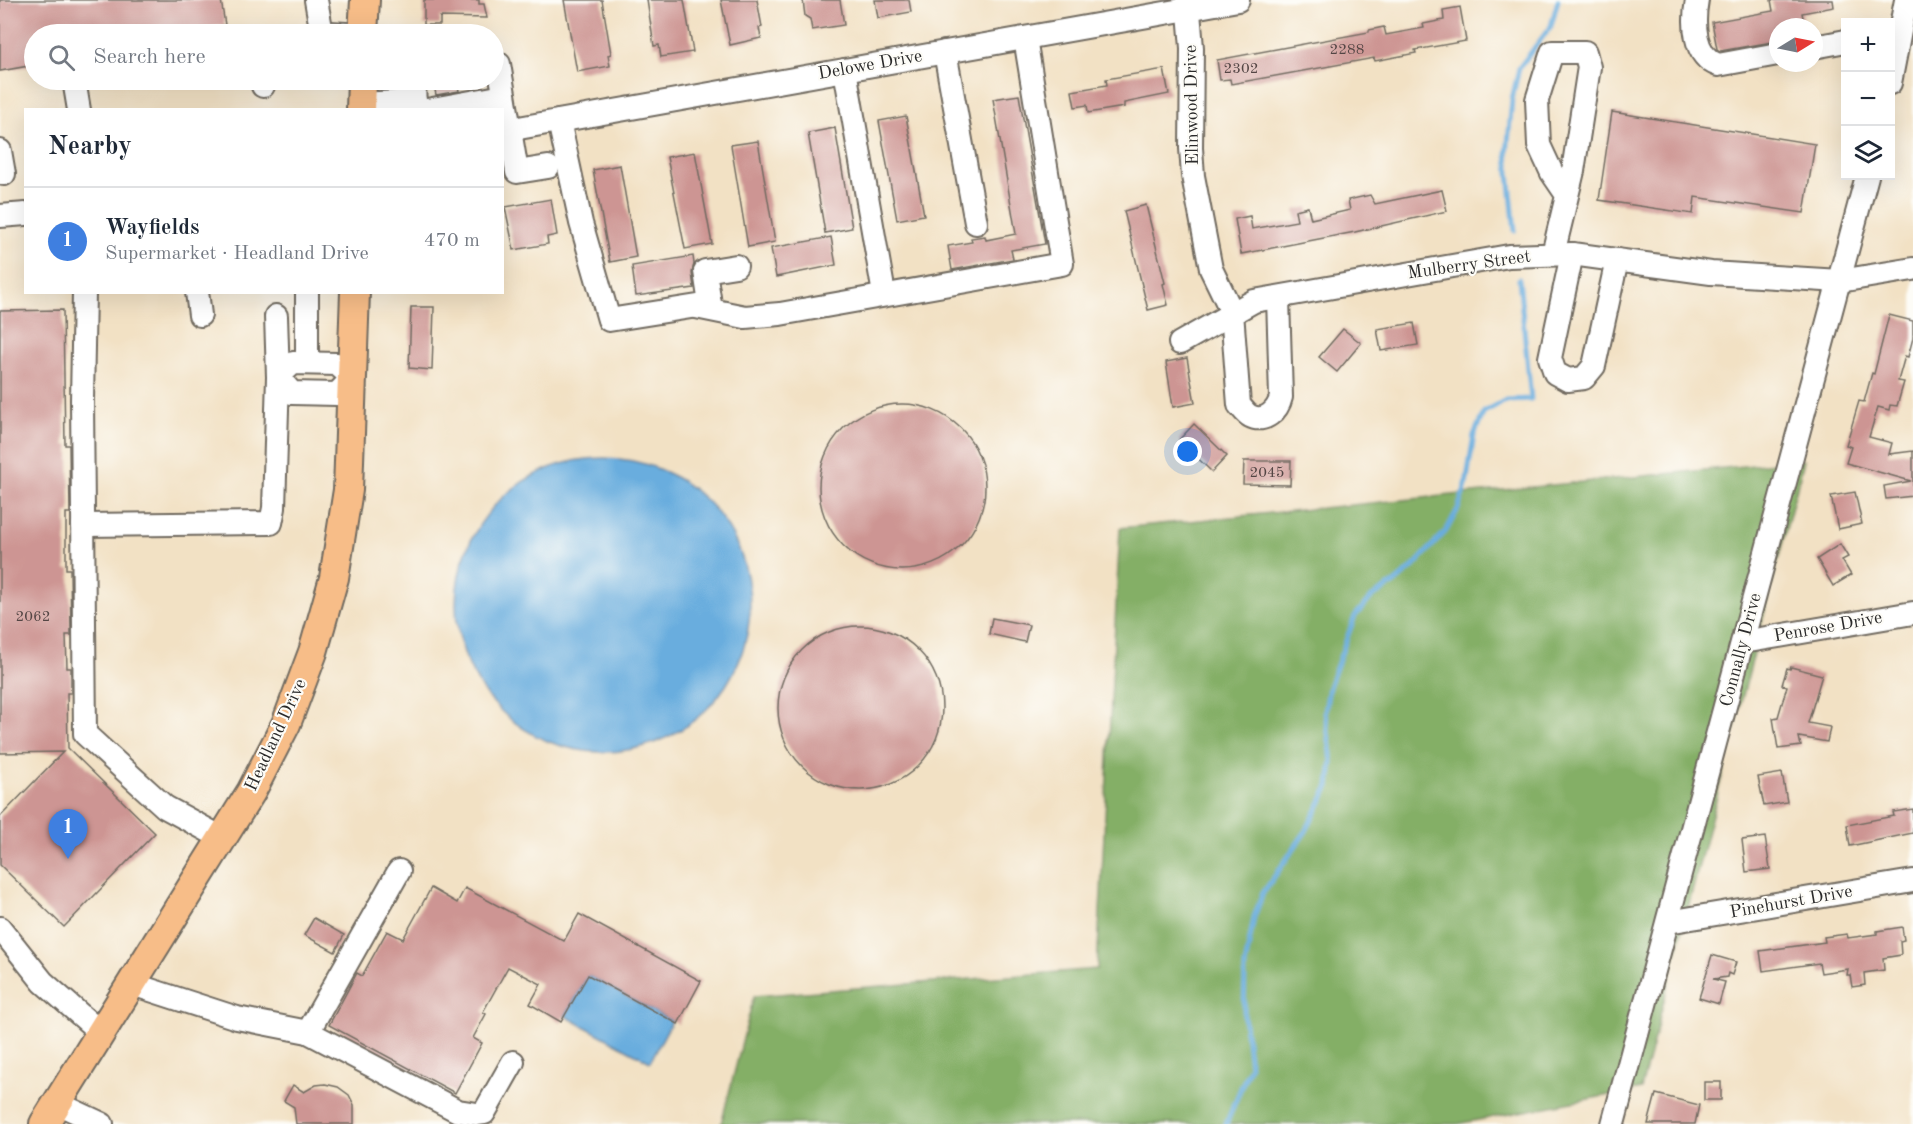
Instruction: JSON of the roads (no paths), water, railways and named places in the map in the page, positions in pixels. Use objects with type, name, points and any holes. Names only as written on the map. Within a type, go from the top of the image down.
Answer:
[{"type":"main road","points":[[363,24],[364,0]]},
{"type":"main road","name":"Headland Drive","points":[[50,1113],[251,792],[286,724],[313,652],[334,578],[348,490],[355,294]]},
{"type":"street","points":[[316,0],[318,24]]},
{"type":"street","name":"Delowe Drive","points":[[506,130],[1025,38],[1189,4],[1238,0]]},
{"type":"street","points":[[1697,0],[1697,43],[1702,54],[1711,63],[1718,65],[1769,56]]},
{"type":"street","points":[[1895,33],[1906,0]]},
{"type":"street","name":"Elinwood Drive","points":[[1189,4],[1192,48],[1193,176],[1211,269],[1232,312]]},
{"type":"street","points":[[696,307],[746,317],[780,314],[1062,264],[1025,38]]},
{"type":"street","points":[[1823,45],[1841,42]]},
{"type":"street","points":[[945,52],[976,223]]},
{"type":"street","points":[[1567,195],[1552,173],[1539,145],[1537,100],[1552,52],[1585,52],[1589,67],[1573,171],[1567,195],[1563,254],[1550,358],[1555,373],[1568,380],[1584,378],[1594,366],[1617,260]]},
{"type":"street","points":[[845,70],[884,294]]},
{"type":"street","points":[[76,90],[79,108]]},
{"type":"street","points":[[503,90],[510,174],[548,166]]},
{"type":"street","points":[[361,98],[418,100],[504,96]]},
{"type":"street","points":[[559,121],[581,223],[609,320],[710,304],[705,272],[736,266]]},
{"type":"street","points":[[0,151],[4,174]]},
{"type":"street","name":"Connally Drive","points":[[1613,1124],[1866,180]]},
{"type":"street","points":[[0,216],[24,214]]},
{"type":"street","name":"Mulberry Street","points":[[1180,343],[1254,301],[1509,256],[1563,254],[1711,273],[1840,280],[1913,269]]},
{"type":"street","points":[[84,294],[85,734],[165,807],[222,838]]},
{"type":"street","points":[[307,294],[307,363]]},
{"type":"street","points":[[1232,312],[1239,405],[1251,416],[1261,418],[1270,415],[1279,406],[1281,397],[1278,298]]},
{"type":"street","points":[[83,525],[271,523],[274,508],[278,377],[276,316]]},
{"type":"street","points":[[293,363],[307,363],[337,364],[352,378],[338,394],[312,394],[292,393],[278,377],[293,363]]},
{"type":"street","name":"Penrose Drive","points":[[1743,642],[1913,613]]},
{"type":"street","points":[[308,1032],[399,871]]},
{"type":"street","name":"Pinehurst Drive","points":[[1668,922],[1913,881]]},
{"type":"street","points":[[0,928],[44,982],[101,1033]]},
{"type":"street","points":[[132,984],[237,1018],[308,1032],[468,1114],[484,1113],[513,1062]]},
{"type":"street","points":[[50,1113],[102,1124]]},
{"type":"water","points":[[603,458],[632,461],[659,469],[685,483],[707,501],[725,523],[739,549],[747,576],[750,605],[747,634],[739,661],[725,687],[707,709],[685,727],[659,741],[632,749],[603,752],[574,749],[547,741],[521,727],[499,709],[481,687],[467,661],[459,634],[456,605],[459,576],[467,549],[481,523],[499,501],[521,483],[547,469],[574,461]]},
{"type":"water","points":[[588,975],[672,1021],[650,1062],[565,1016]]},
{"type":"waterway","points":[[1515,231],[1507,154],[1512,99],[1519,68],[1551,26],[1558,0]]},
{"type":"waterway","points":[[1226,1124],[1250,1066],[1244,1016],[1245,966],[1254,917],[1263,893],[1306,831],[1329,786],[1332,761],[1325,712],[1329,687],[1355,616],[1372,597],[1393,584],[1412,568],[1446,531],[1458,509],[1466,485],[1474,435],[1484,412],[1506,400],[1531,399],[1519,279]]},
{"type":"place","name":"Wayfields","points":[[68,859]]}]
